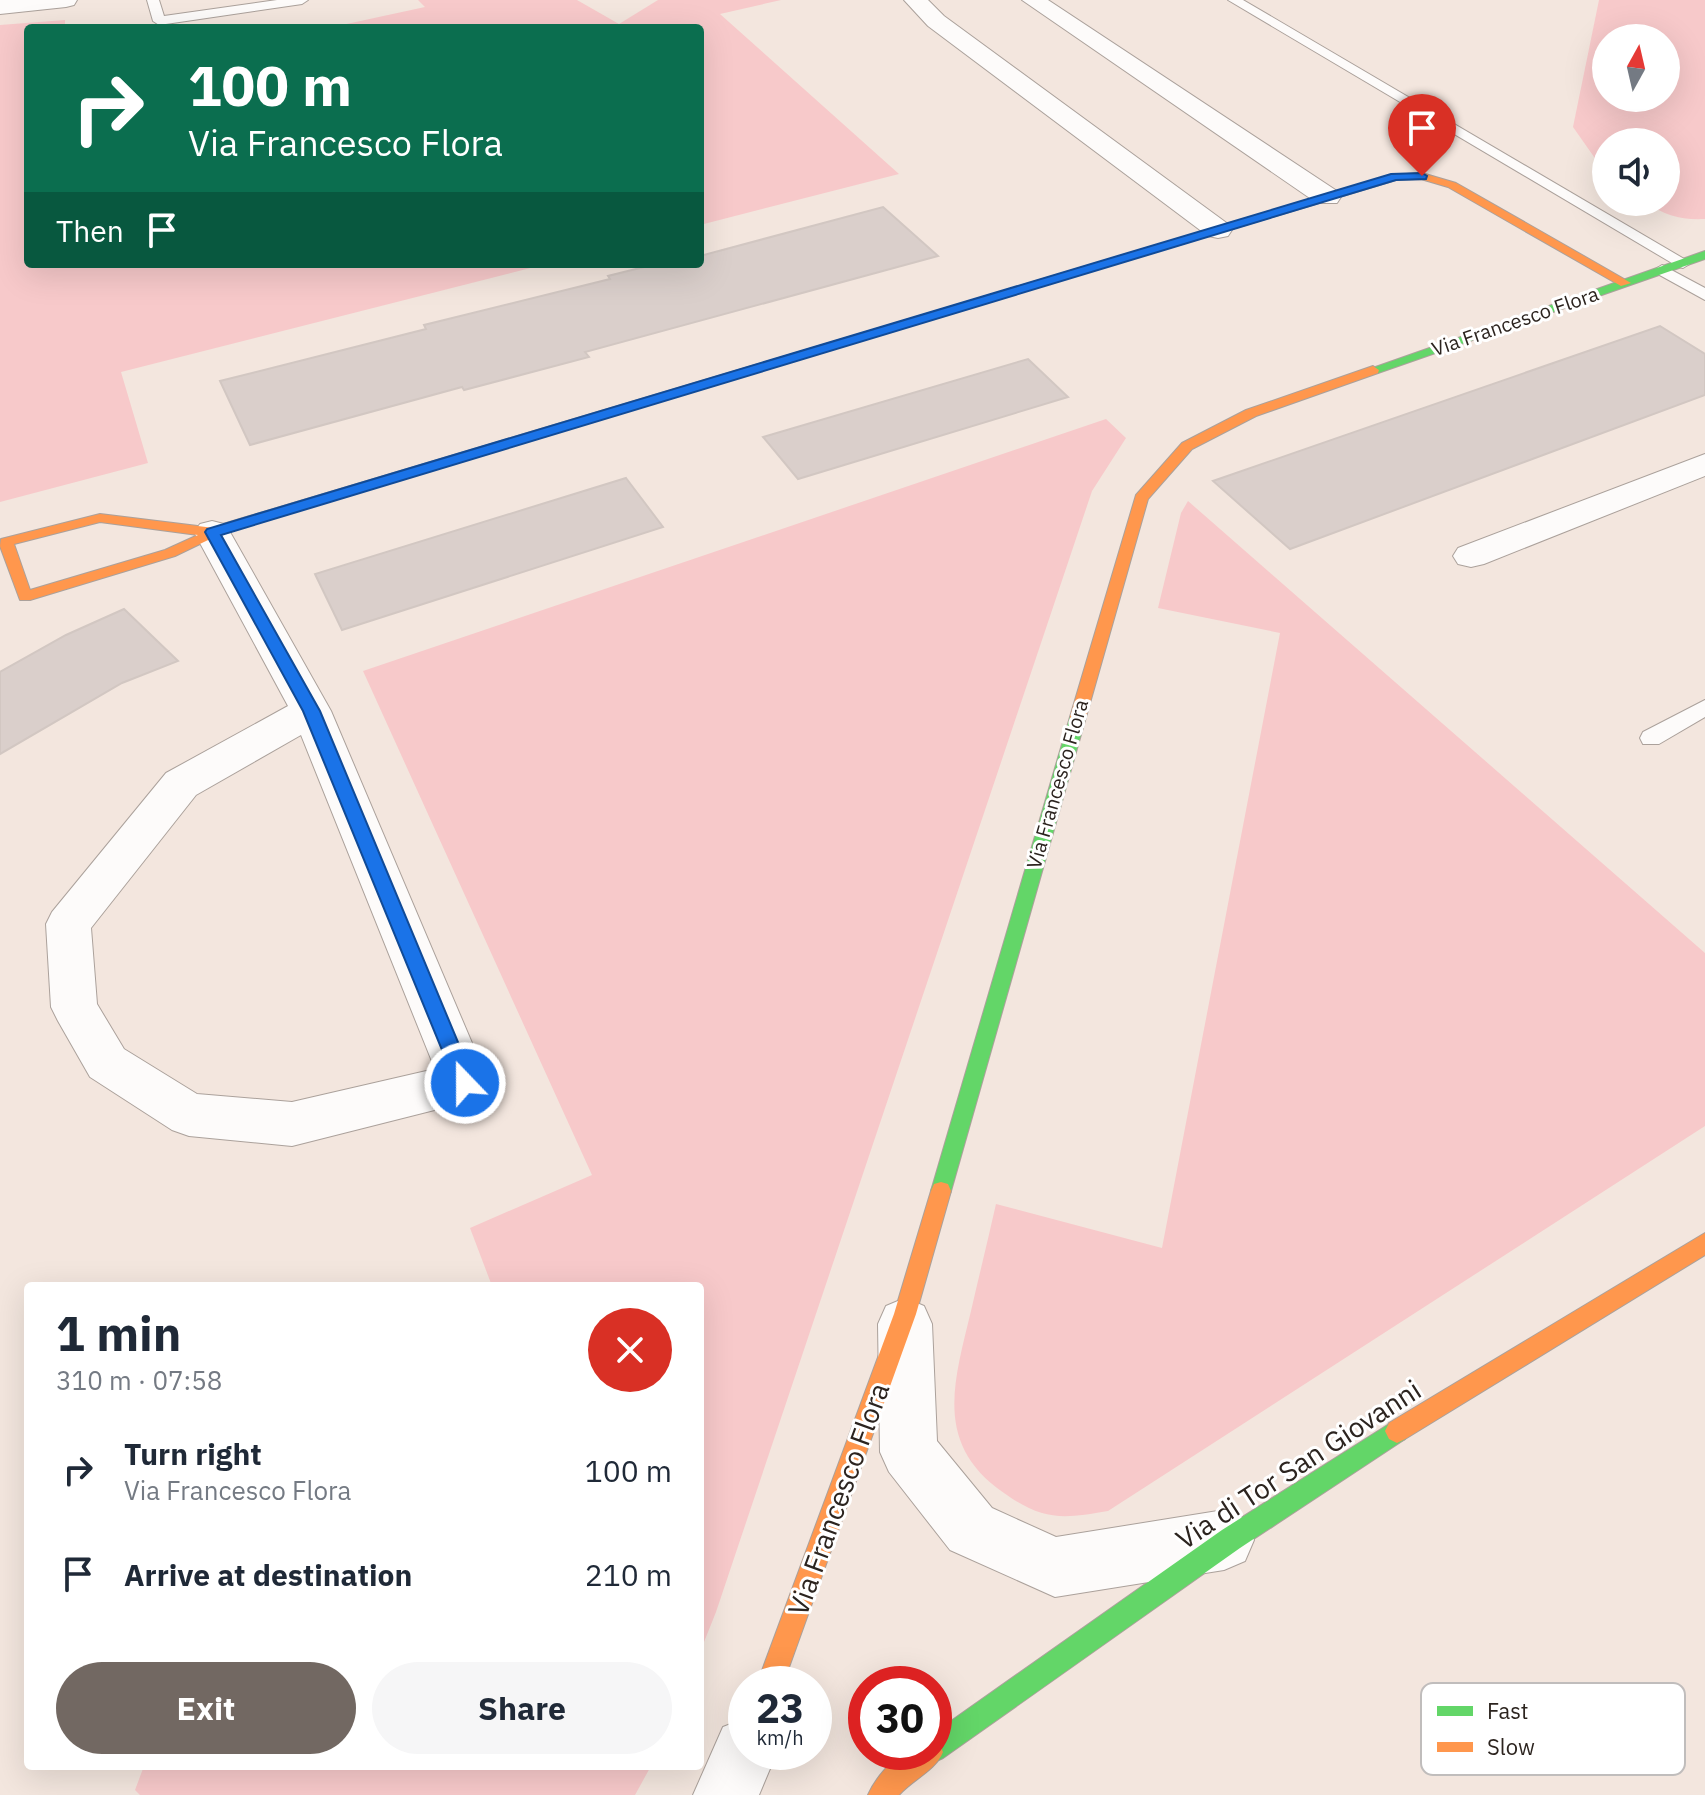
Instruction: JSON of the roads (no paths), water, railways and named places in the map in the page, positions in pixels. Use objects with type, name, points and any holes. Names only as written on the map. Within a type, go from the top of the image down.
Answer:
[{"type":"street","points":[[0,7],[66,0]]},
{"type":"street","points":[[915,0],[936,21],[1218,230]]},
{"type":"street","points":[[1033,0],[1327,197]]},
{"type":"street","name":"Via Francesco Flora","points":[[212,532],[1395,177],[1422,176],[1452,185],[1625,283]]},
{"type":"street","points":[[1625,283],[1705,255]]},
{"type":"street","name":"Via Francesco Flora","points":[[777,1666],[905,1314],[1141,498],[1187,446],[1251,413],[1625,283]]},
{"type":"street","points":[[1471,556],[1705,464]]},
{"type":"street","points":[[100,518],[212,532],[170,553],[25,597],[6,542],[100,518]]},
{"type":"street","points":[[212,532],[311,711],[465,1083],[292,1124],[189,1115],[107,1063],[74,1007],[68,924],[181,784],[311,711]]},
{"type":"street","name":"Via di Tor San Giovanni","points":[[952,1737],[1231,1539],[1376,1444],[1705,1243]]},
{"type":"street","name":"Via Francesco Flora","points":[[905,1314],[909,1452],[971,1529],[1055,1567],[1231,1539]]},
{"type":"street","points":[[726,1795],[737,1770]]},
{"type":"street","name":"Via di Tor San Giovanni","points":[[881,1795],[905,1770]]},
{"type":"lane","points":[[153,0],[159,21],[302,0]]},
{"type":"lane","points":[[1234,0],[1683,263]]},
{"type":"lane","points":[[1662,270],[1705,295]]},
{"type":"lane","points":[[1651,738],[1705,707]]}]
